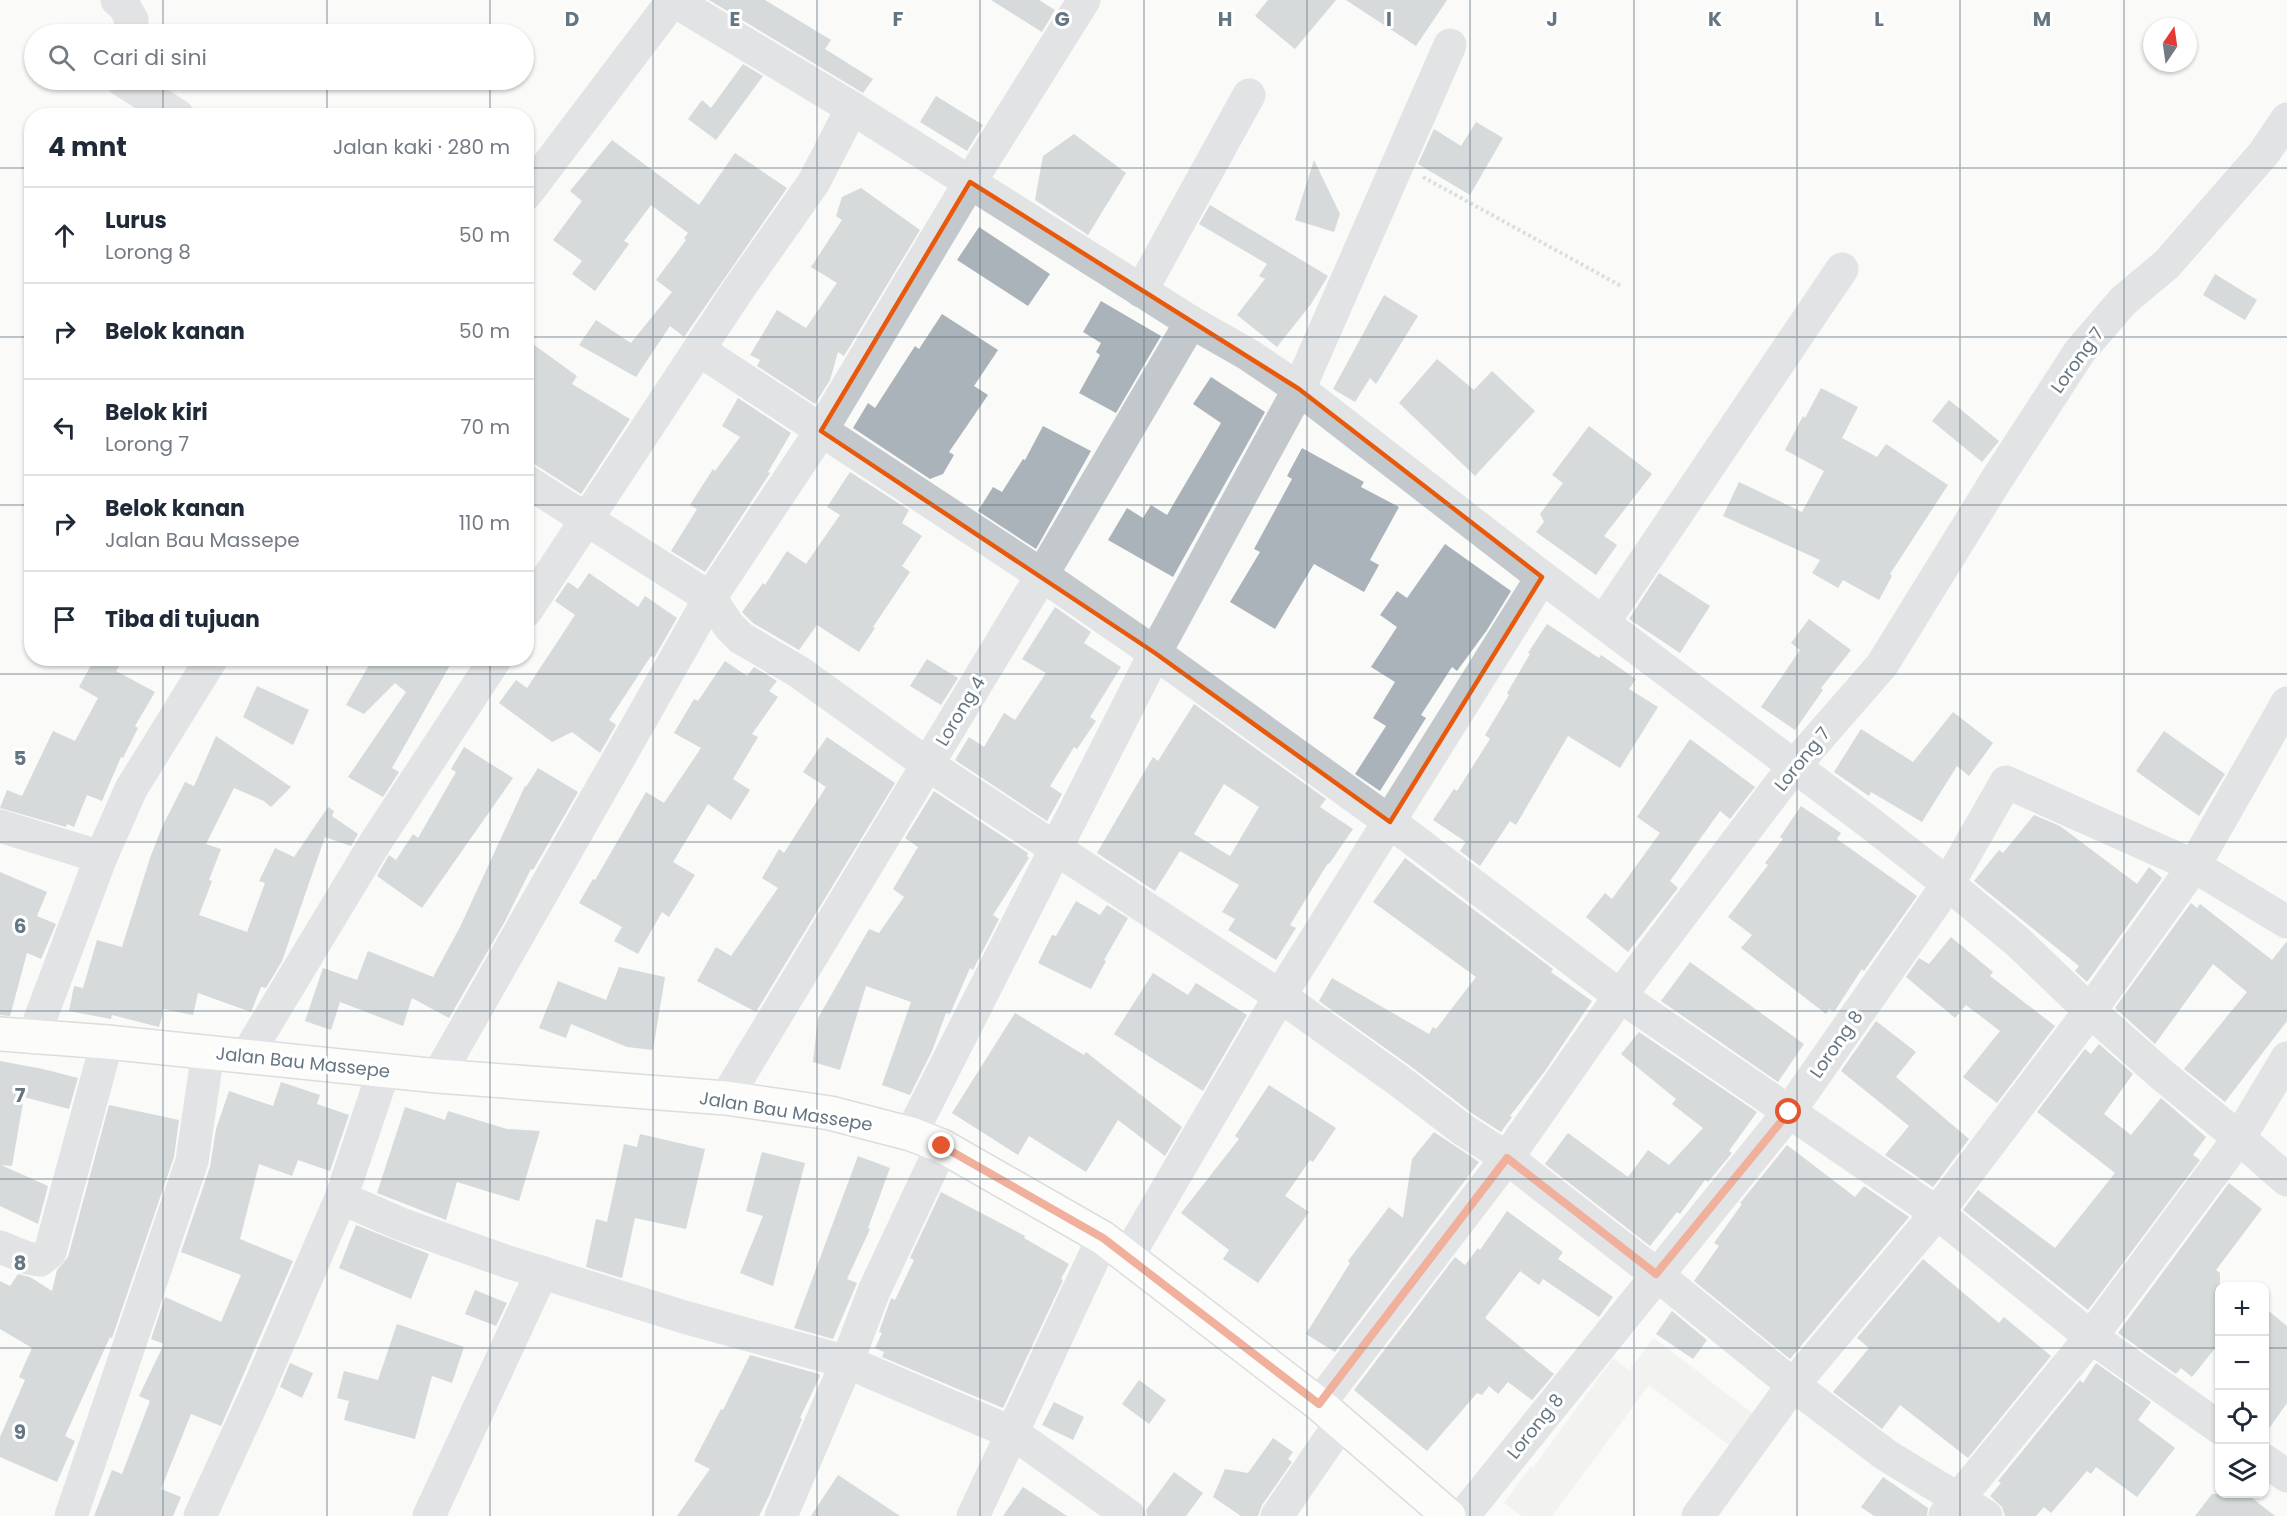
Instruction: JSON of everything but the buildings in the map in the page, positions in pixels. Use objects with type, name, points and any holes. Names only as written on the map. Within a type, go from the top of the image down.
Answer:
[{"type":"main road","name":"Jalan Bau Massepe","points":[[0,1034],[247,1055],[438,1076],[726,1098],[830,1113],[911,1134],[942,1146],[1115,1247],[1330,1414],[1449,1516]]},
{"type":"street","points":[[117,0],[124,6],[132,20],[131,24]]},
{"type":"street","points":[[534,183],[673,0],[852,108],[1141,291],[1249,355],[1299,389],[1542,577],[1948,884],[2018,942],[2090,1011],[2161,1074],[2239,1137],[2287,1180]]},
{"type":"street","points":[[438,1076],[710,598],[821,431],[970,182],[1084,0]]},
{"type":"street","points":[[911,1134],[1155,653],[1299,389],[1450,45]]},
{"type":"street","points":[[138,90],[166,108]]},
{"type":"street","points":[[1141,291],[1249,95]]},
{"type":"street","points":[[534,599],[814,182],[852,108]]},
{"type":"street","name":"Lorong 7","points":[[1277,1516],[1330,1414],[1620,996],[1794,766],[1882,665],[1995,482],[2080,351],[2123,301],[2167,264],[2264,153],[2287,119]]},
{"type":"street","points":[[1602,622],[1842,269]]},
{"type":"street","name":"Lorong 4","points":[[726,1098],[1042,575],[1191,322]]},
{"type":"street","points":[[699,350],[1042,575],[1155,653],[1390,822],[1620,996],[1937,1213],[2091,1337],[2215,1424]]},
{"type":"street","points":[[534,486],[710,598],[729,626],[741,638],[799,672],[927,764],[1280,996],[1398,1080],[1462,1129],[1507,1158],[1951,1507],[1986,1516]]},
{"type":"street","points":[[974,1516],[1013,1433],[1115,1247],[1280,996],[1542,577]]},
{"type":"street","points":[[33,1038],[101,857],[131,789],[207,666]]},
{"type":"street","points":[[247,1055],[375,843],[491,666]]},
{"type":"street","points":[[1698,1516],[1793,1385],[1937,1213],[2090,1011],[2194,866],[2287,703]]},
{"type":"street","name":"Lorong 8","points":[[1463,1516],[1789,1112],[1948,884],[2006,782],[2194,866]]},
{"type":"street","points":[[0,826],[101,857]]},
{"type":"street","points":[[2194,866],[2287,922]]},
{"type":"street","points":[[0,1247],[27,1258],[40,1260],[50,1252],[107,1042]]},
{"type":"street","points":[[71,1516],[192,1161],[208,1052]]},
{"type":"street","points":[[1951,1507],[2091,1337],[2239,1137],[2287,1058]]},
{"type":"street","points":[[200,1516],[258,1390],[340,1198],[384,1070]]},
{"type":"street","points":[[781,1516],[847,1362],[874,1291],[942,1146]]},
{"type":"street","points":[[340,1198],[447,1241],[542,1272],[684,1317],[847,1362],[1013,1433],[1129,1516]]},
{"type":"street","points":[[429,1516],[542,1272]]},
{"type":"street","points":[[2269,1463],[2287,1476]]},
{"type":"path","points":[[1398,164],[1621,286]]},
{"type":"highlighted area","points":[[970,182],[1299,389],[1542,577],[1390,822],[1155,653],[821,431]]},
{"type":"shaded area","points":[[1654,1338],[1756,1416],[1733,1448],[1649,1385],[1552,1516],[1522,1516],[1504,1503],[1530,1467],[1533,1468],[1613,1358],[1632,1372],[1630,1369]]},
{"type":"route","points":[[942,1146],[1103,1238],[1319,1404],[1507,1158],[1656,1274],[1789,1112]]}]
